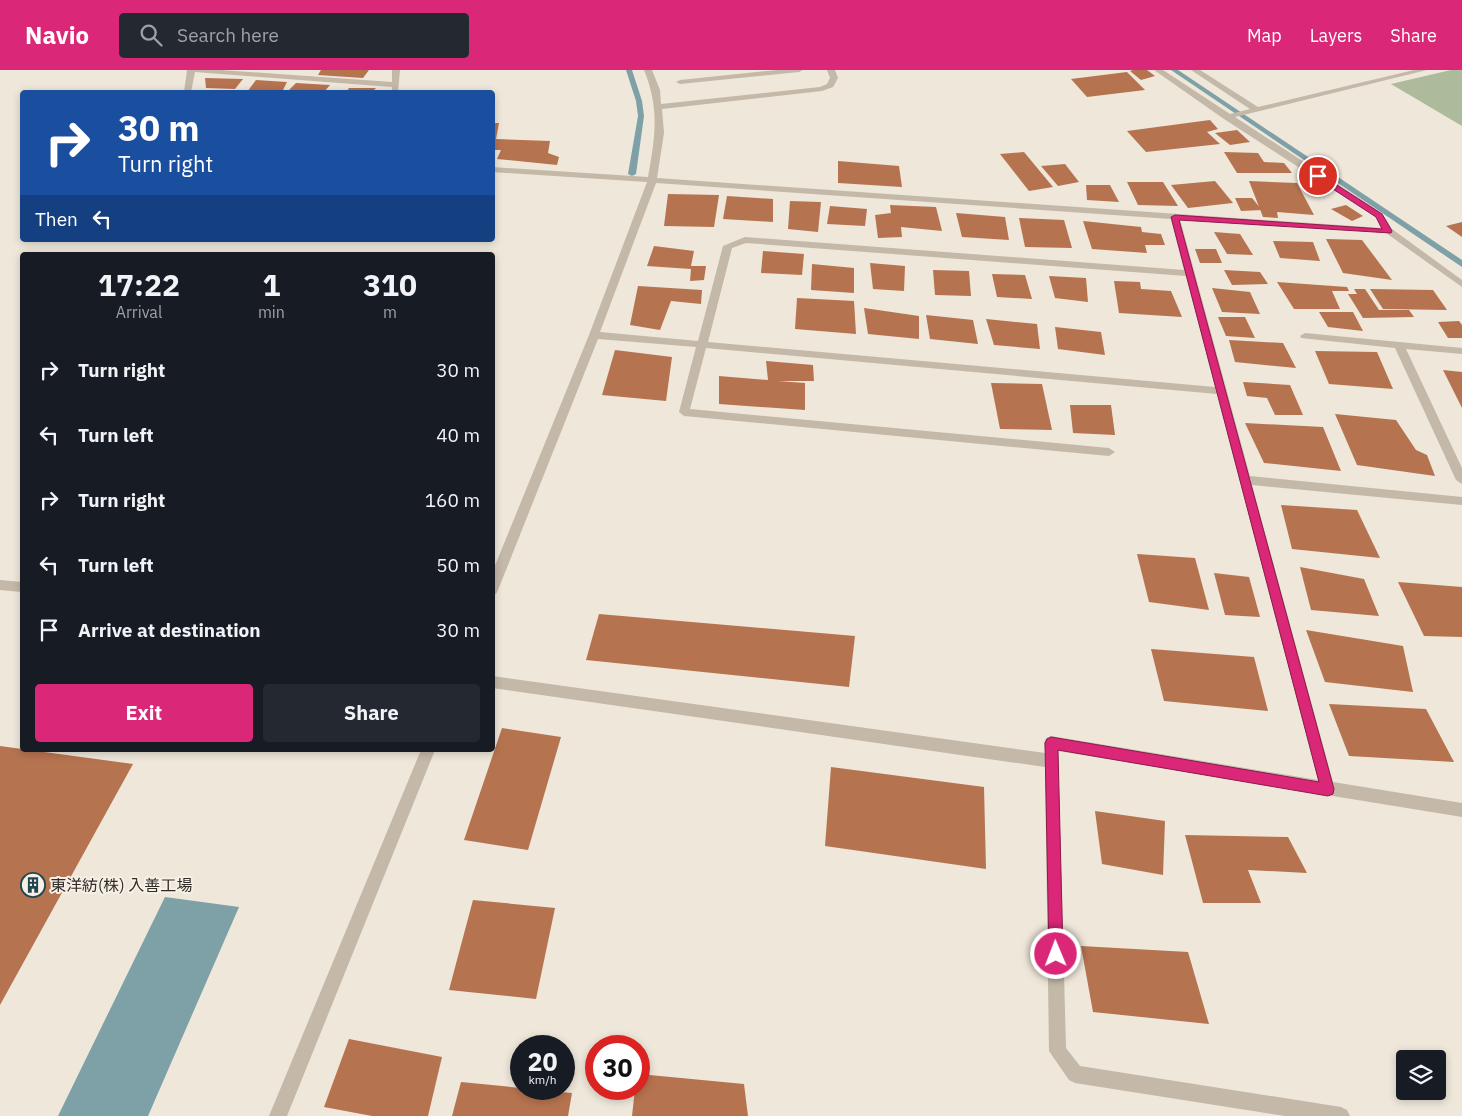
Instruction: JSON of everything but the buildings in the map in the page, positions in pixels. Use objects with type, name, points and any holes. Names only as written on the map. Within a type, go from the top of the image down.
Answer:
[{"type":"street","points":[[187,90],[191,70],[395,88],[396,70]]},
{"type":"street","points":[[495,582],[594,335],[652,180],[660,133],[656,90],[648,70]]},
{"type":"street","points":[[680,82],[799,70]]},
{"type":"street","points":[[658,107],[822,89],[830,85],[834,78],[831,70]]},
{"type":"street","points":[[1158,70],[1379,215],[1388,231],[1462,284]]},
{"type":"street","points":[[1195,70],[1257,110]]},
{"type":"street","points":[[1227,117],[1424,70]]},
{"type":"street","points":[[495,169],[1388,231]]},
{"type":"street","points":[[1175,217],[1328,789]]},
{"type":"street","points":[[1109,452],[684,412],[728,246],[745,240],[1190,273]]},
{"type":"street","points":[[594,335],[1221,391]]},
{"type":"street","points":[[1305,336],[1462,351]]},
{"type":"street","points":[[1399,345],[1462,480]]},
{"type":"street","points":[[1244,480],[1462,501]]},
{"type":"street","points":[[0,585],[20,587]]},
{"type":"street","points":[[495,682],[1052,761]]},
{"type":"street","points":[[1341,1116],[1075,1074],[1058,1051],[1051,743],[1462,810]]},
{"type":"street","points":[[278,1116],[427,752]]},
{"type":"green space","points":[[1451,70],[1462,70],[1462,126],[1391,84]]},
{"type":"water","points":[[165,897],[239,907],[148,1116],[58,1116]]},
{"type":"waterway","points":[[629,70],[639,101],[641,116],[632,174]]},
{"type":"waterway","points":[[1174,70],[1462,264]]},
{"type":"place","name":"東洋紡(株) 入善工場","points":[[33,885]]},
{"type":"route","points":[[1056,954],[1051,743],[1328,789],[1175,217],[1388,231],[1379,215],[1318,176]]}]
